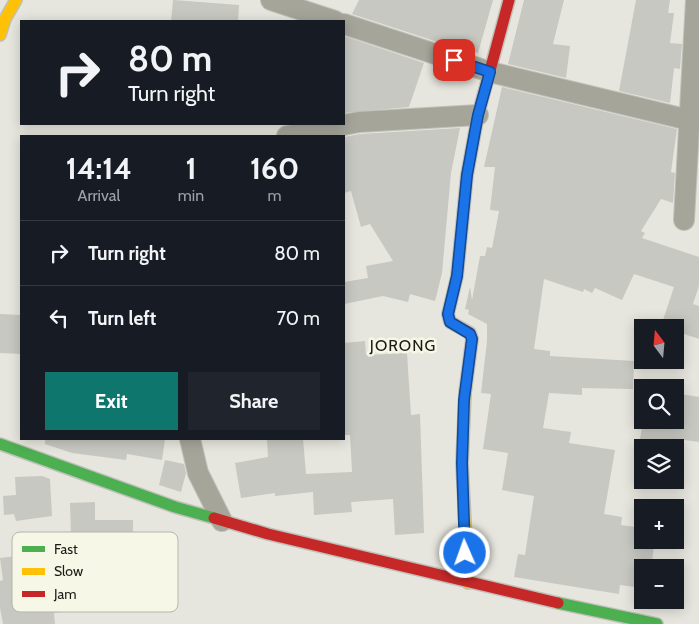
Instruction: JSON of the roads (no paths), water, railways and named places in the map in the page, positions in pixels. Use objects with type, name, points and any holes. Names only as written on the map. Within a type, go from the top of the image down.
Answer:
[{"type":"street","points":[[0,34],[4,19],[16,0]]},
{"type":"street","points":[[271,0],[332,20]]},
{"type":"street","points":[[468,583],[462,463],[464,400],[472,339],[470,334],[450,322],[448,314],[457,276],[467,175],[478,115],[509,0]]},
{"type":"street","points":[[684,220],[696,0]]},
{"type":"street","points":[[345,24],[490,72],[689,120]]},
{"type":"street","points":[[345,125],[359,122],[478,115]]},
{"type":"street","points":[[292,135],[344,125]]},
{"type":"street","points":[[190,440],[198,473],[222,522]]},
{"type":"street","points":[[0,444],[222,522],[468,583],[657,624]]},
{"type":"district","name":"JORONG","points":[[403,345]]}]
